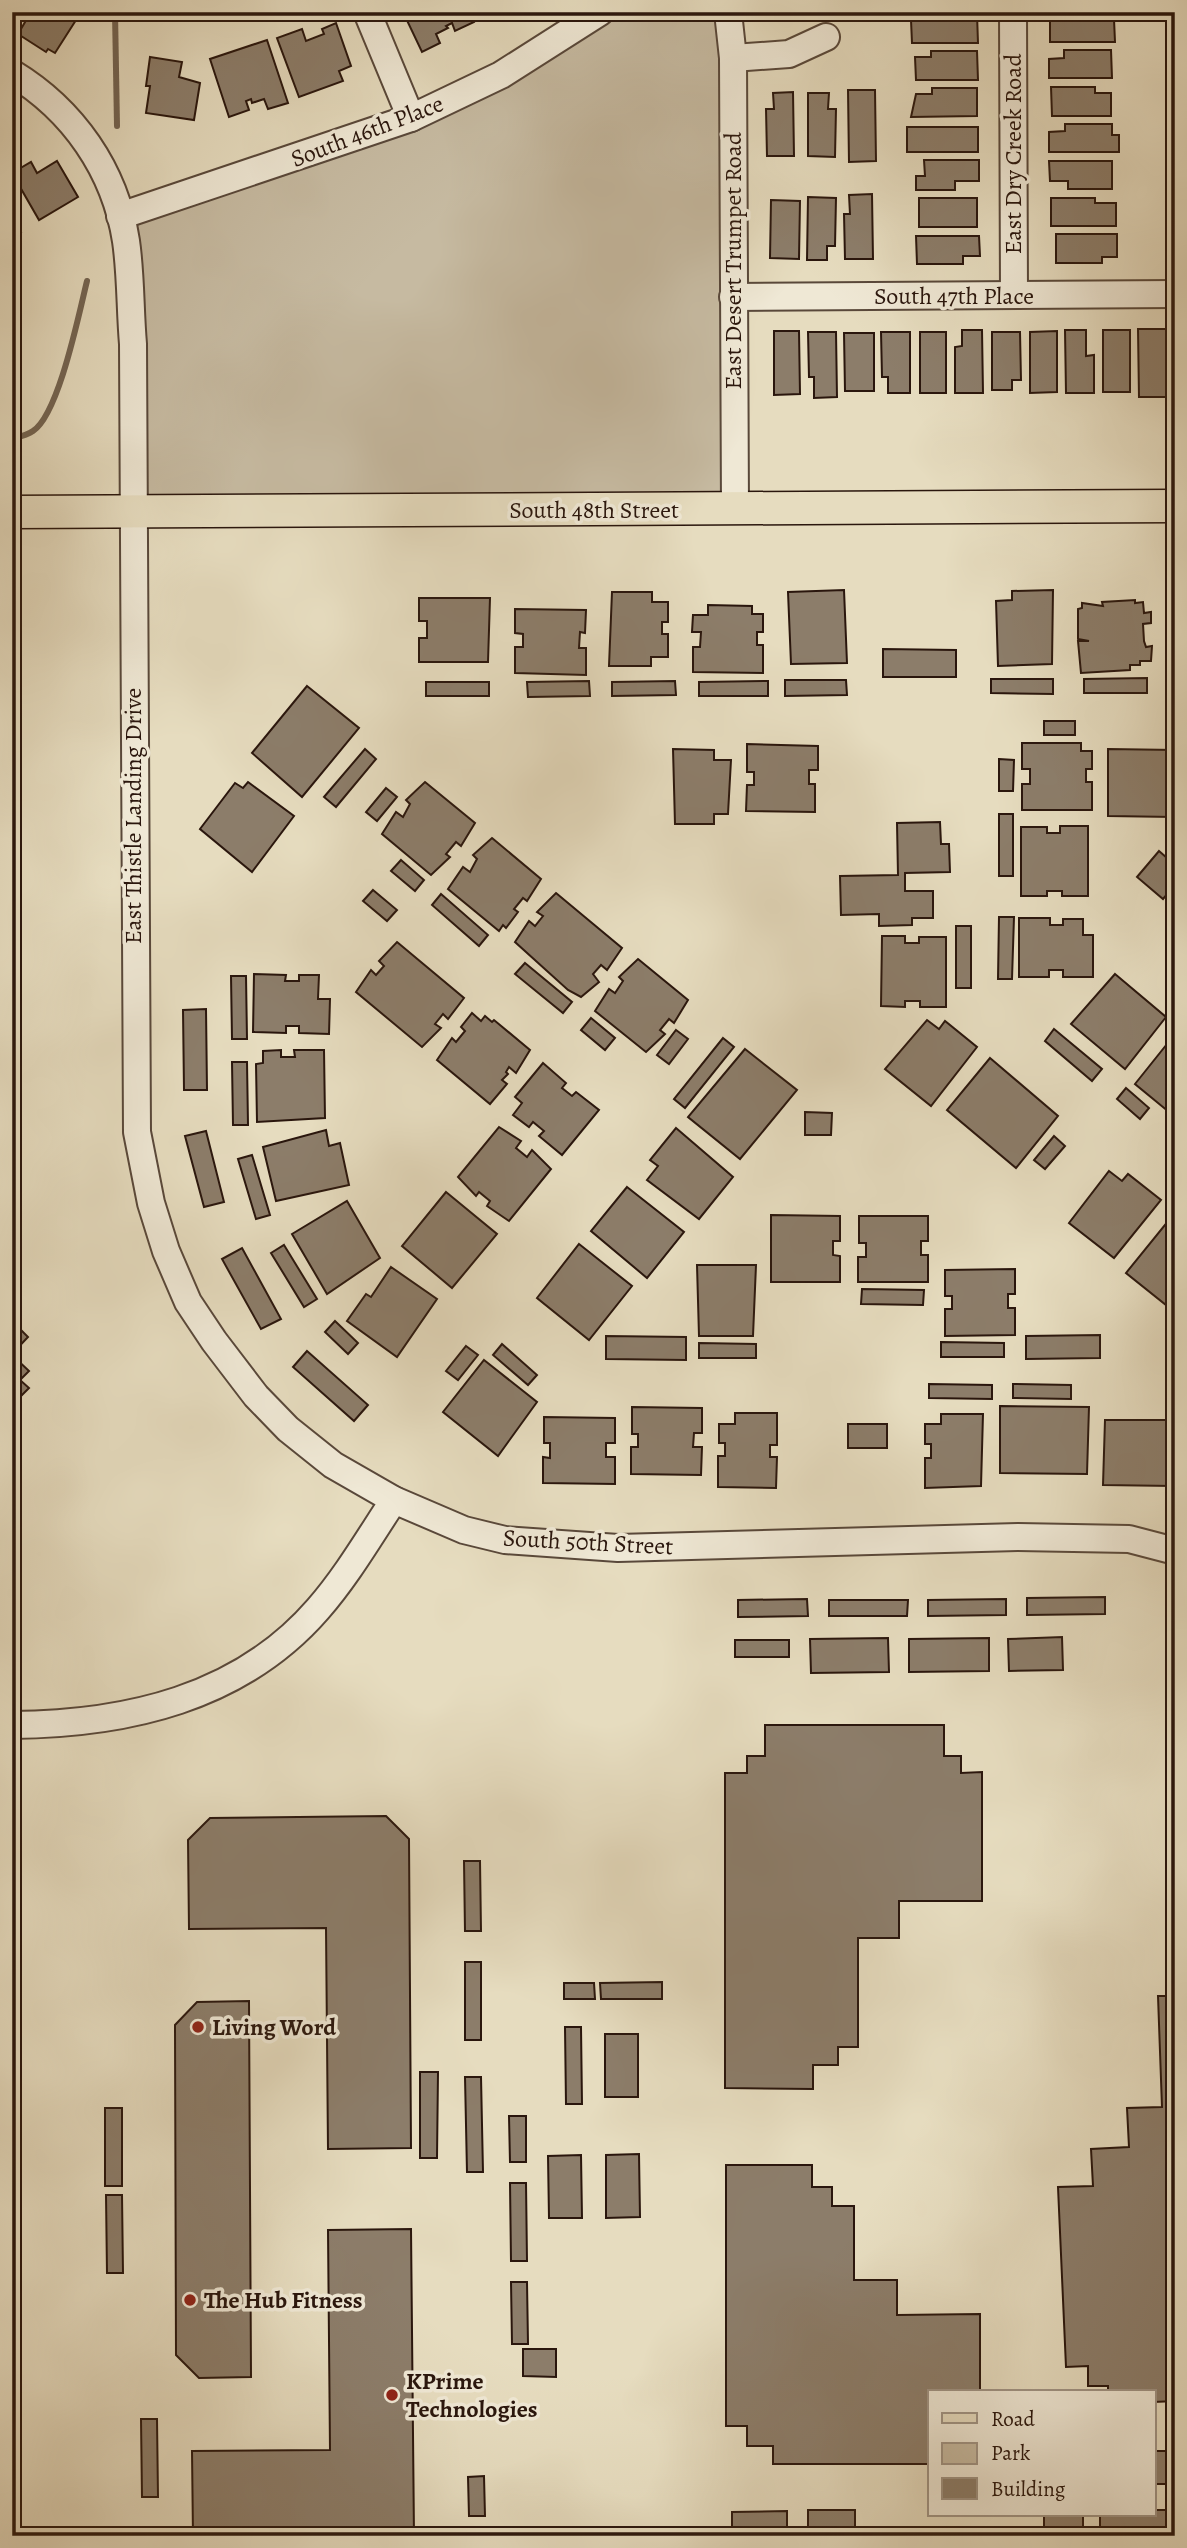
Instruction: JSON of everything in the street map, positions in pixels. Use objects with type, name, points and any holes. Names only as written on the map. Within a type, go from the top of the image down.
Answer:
[{"type":"main road","name":"South 48th Street","points":[[12,512],[1175,506]]},
{"type":"street","points":[[367,12],[411,118]]},
{"type":"street","name":"South 46th Place","points":[[120,216],[411,118],[501,75],[600,12]]},
{"type":"street","name":"East Desert Trumpet Road","points":[[728,12],[733,58],[735,509]]},
{"type":"street","name":"East Dry Creek Road","points":[[1013,12],[1014,295]]},
{"type":"street","points":[[733,58],[789,54],[826,37]]},
{"type":"street","name":"East Thistle Landing Drive","points":[[12,73],[64,111],[89,143],[114,195],[126,241],[133,344],[131,511],[136,1120],[151,1203],[166,1251],[188,1302],[214,1341],[257,1396],[288,1429],[333,1465],[394,1500]]},
{"type":"street","name":"South 47th Place","points":[[733,297],[1175,294]]},
{"type":"street","points":[[12,1725],[62,1725],[126,1717],[200,1692],[238,1673],[284,1642],[316,1611],[394,1500]]},
{"type":"street","name":"South 50th Street","points":[[394,1500],[464,1530],[505,1541],[630,1548],[1018,1537],[1115,1539],[1175,1551]]},
{"type":"green space","points":[[600,12],[728,12],[735,509],[131,511],[120,216],[411,118]]},
{"type":"building","points":[[12,12],[25,12],[15,34],[12,32]]},
{"type":"building","points":[[31,12],[64,12],[76,20],[55,53],[48,49],[46,52],[18,34]]},
{"type":"building","points":[[403,12],[470,12],[474,22],[455,31],[452,23],[446,26],[448,28],[436,34],[440,43],[422,52]]},
{"type":"building","points":[[933,14],[977,14],[978,43],[912,43],[911,20],[933,20]]},
{"type":"building","points":[[1050,14],[1094,14],[1094,20],[1114,19],[1115,42],[1050,42]]},
{"type":"building","points":[[336,23],[351,66],[339,71],[343,81],[299,97],[277,38],[302,29],[306,41],[324,34],[322,29]]},
{"type":"building","points":[[267,40],[288,103],[268,109],[264,99],[252,103],[251,99],[246,101],[249,110],[229,117],[210,59]]},
{"type":"building","points":[[1064,50],[1111,50],[1112,78],[1049,78],[1049,59],[1064,58]]},
{"type":"building","points":[[931,51],[977,51],[978,80],[916,80],[915,57],[931,57]]},
{"type":"building","points":[[150,57],[182,62],[179,77],[200,83],[194,120],[146,113]]},
{"type":"building","points":[[1051,87],[1095,87],[1095,93],[1111,93],[1111,116],[1052,116]]},
{"type":"building","points":[[932,88],[977,88],[977,116],[911,117],[916,94],[932,94]]},
{"type":"building","points":[[848,90],[875,90],[876,161],[849,162]]},
{"type":"building","points":[[793,92],[794,156],[767,156],[766,109],[774,109],[773,93]]},
{"type":"building","points":[[808,93],[829,93],[828,109],[836,109],[835,157],[808,156]]},
{"type":"building","points":[[1065,124],[1112,124],[1112,135],[1119,135],[1119,152],[1049,152],[1049,132],[1065,131]]},
{"type":"building","points":[[907,127],[978,127],[978,152],[907,152]]},
{"type":"building","points":[[924,160],[979,160],[979,181],[955,181],[955,190],[916,190],[916,176],[925,176]]},
{"type":"building","points":[[57,161],[78,197],[39,220],[12,173],[31,162],[37,173]]},
{"type":"building","points":[[1049,161],[1112,161],[1112,189],[1068,189],[1068,181],[1050,181]]},
{"type":"building","points":[[872,194],[873,259],[845,259],[844,214],[850,214],[849,195]]},
{"type":"building","points":[[808,197],[836,198],[835,246],[827,246],[827,260],[807,260]]},
{"type":"building","points":[[919,198],[977,198],[977,227],[919,227]]},
{"type":"building","points":[[1051,198],[1095,198],[1095,203],[1116,203],[1116,226],[1051,226]]},
{"type":"building","points":[[771,200],[800,201],[799,259],[770,258]]},
{"type":"building","points":[[12,202],[21,232],[12,235]]},
{"type":"building","points":[[1056,234],[1117,234],[1117,257],[1102,257],[1102,263],[1056,263]]},
{"type":"building","points":[[916,236],[979,236],[980,256],[963,256],[963,264],[917,264]]},
{"type":"building","points":[[1138,329],[1166,329],[1166,397],[1139,397]]},
{"type":"building","points":[[962,330],[982,330],[983,393],[955,393],[955,347],[962,346]]},
{"type":"building","points":[[1065,330],[1086,330],[1086,356],[1094,355],[1094,393],[1066,393]]},
{"type":"building","points":[[1103,330],[1130,330],[1130,392],[1103,392]]},
{"type":"building","points":[[774,331],[799,331],[800,394],[774,395]]},
{"type":"building","points":[[1057,331],[1057,392],[1030,393],[1030,332]]},
{"type":"building","points":[[808,332],[836,332],[837,397],[814,398],[814,377],[809,377]]},
{"type":"building","points":[[881,332],[910,332],[910,393],[888,393],[888,377],[882,377]]},
{"type":"building","points":[[920,332],[946,332],[946,393],[920,393]]},
{"type":"building","points":[[992,332],[1020,332],[1021,380],[1012,380],[1012,390],[992,390]]},
{"type":"building","points":[[844,333],[874,333],[874,391],[845,391]]},
{"type":"building","points":[[844,590],[847,663],[791,664],[788,592]]},
{"type":"building","points":[[1053,590],[1052,664],[998,666],[996,601],[1012,600],[1012,591]]},
{"type":"building","points":[[612,592],[652,592],[652,602],[668,602],[668,622],[662,622],[662,634],[668,634],[668,657],[651,657],[651,666],[609,666]]},
{"type":"building","points":[[419,598],[490,598],[488,662],[419,662],[419,638],[427,638],[427,621],[419,621]]},
{"type":"building","points":[[1135,600],[1135,603],[1143,602],[1144,613],[1151,612],[1151,623],[1143,624],[1146,647],[1152,646],[1151,661],[1130,665],[1130,670],[1081,673],[1078,641],[1089,641],[1078,639],[1078,609],[1082,608],[1082,603],[1103,606],[1102,602]]},
{"type":"building","points":[[708,605],[752,606],[752,614],[763,614],[763,632],[757,632],[757,645],[763,645],[763,673],[693,672],[693,647],[700,647],[701,632],[692,632],[693,615],[708,615]]},
{"type":"building","points":[[515,609],[586,610],[585,633],[580,632],[579,648],[586,648],[586,675],[515,673],[515,647],[523,647],[523,634],[515,633]]},
{"type":"building","points":[[883,649],[956,650],[956,677],[883,677]]},
{"type":"building","points":[[1147,678],[1147,693],[1084,693],[1084,679]]},
{"type":"building","points":[[991,679],[1053,679],[1053,694],[991,693]]},
{"type":"building","points":[[785,680],[846,680],[847,695],[785,696]]},
{"type":"building","points":[[589,681],[590,696],[528,697],[527,682]]},
{"type":"building","points":[[675,681],[676,695],[612,696],[612,682]]},
{"type":"building","points":[[768,681],[768,696],[699,696],[699,682]]},
{"type":"building","points":[[426,682],[489,682],[489,696],[426,696]]},
{"type":"building","points":[[307,686],[359,728],[302,797],[252,753]]},
{"type":"building","points":[[1044,721],[1075,721],[1075,735],[1044,735]]},
{"type":"building","points":[[1022,743],[1081,743],[1081,751],[1092,751],[1092,769],[1086,769],[1086,782],[1092,782],[1092,810],[1022,810],[1022,784],[1030,784],[1030,769],[1022,769]]},
{"type":"building","points":[[747,744],[818,746],[818,770],[809,770],[809,784],[815,784],[815,812],[746,811],[747,785],[754,785],[754,772],[747,772]]},
{"type":"building","points":[[365,749],[376,759],[336,807],[324,797]]},
{"type":"building","points":[[673,749],[714,750],[714,760],[731,760],[728,814],[714,814],[714,824],[675,824]]},
{"type":"building","points":[[1108,749],[1175,750],[1174,817],[1108,816]]},
{"type":"building","points":[[999,759],[1014,760],[1013,791],[999,791]]},
{"type":"building","points":[[248,782],[294,816],[252,872],[200,829],[235,783],[243,788]]},
{"type":"building","points":[[425,782],[475,823],[461,846],[456,842],[446,854],[450,857],[431,875],[382,834],[396,812],[403,817],[410,804],[406,800]]},
{"type":"building","points":[[386,788],[397,797],[377,821],[366,812]]},
{"type":"building","points":[[999,814],[1013,814],[1013,876],[999,876]]},
{"type":"building","points":[[940,822],[941,844],[949,844],[950,872],[905,873],[905,891],[933,891],[933,918],[912,918],[912,925],[879,926],[879,914],[841,915],[840,876],[898,875],[897,823]]},
{"type":"building","points":[[1060,826],[1088,826],[1088,896],[1062,896],[1062,891],[1047,891],[1047,896],[1021,896],[1021,827],[1047,827],[1047,833],[1060,833]]},
{"type":"building","points":[[492,838],[541,879],[527,901],[523,898],[514,909],[518,912],[506,928],[503,925],[499,931],[448,889],[463,867],[470,872],[477,859],[473,855]]},
{"type":"building","points":[[1159,851],[1175,865],[1175,885],[1163,899],[1137,877]]},
{"type":"building","points":[[401,860],[424,880],[415,891],[391,871]]},
{"type":"building","points":[[373,890],[397,910],[387,921],[363,901]]},
{"type":"building","points":[[556,893],[622,948],[607,970],[601,965],[593,974],[599,982],[581,997],[568,990],[515,942],[529,921],[535,926],[543,916],[537,912]]},
{"type":"building","points":[[441,894],[488,935],[479,946],[432,905]]},
{"type":"building","points":[[999,917],[1014,917],[1012,979],[998,979]]},
{"type":"building","points":[[1019,918],[1050,918],[1050,925],[1063,925],[1063,919],[1083,919],[1083,935],[1093,935],[1093,977],[1063,977],[1063,970],[1049,970],[1049,977],[1019,977]]},
{"type":"building","points":[[956,926],[971,926],[971,988],[956,988]]},
{"type":"building","points":[[882,936],[905,936],[905,943],[919,943],[919,937],[946,937],[946,1007],[920,1007],[920,1001],[905,1001],[905,1007],[881,1006]]},
{"type":"building","points":[[397,942],[464,998],[448,1019],[443,1014],[435,1024],[441,1028],[422,1047],[356,992],[371,970],[376,975],[384,966],[379,961]]},
{"type":"building","points":[[638,959],[688,1000],[674,1023],[669,1019],[660,1030],[665,1034],[646,1052],[595,1011],[609,989],[615,993],[623,981],[619,977]]},
{"type":"building","points":[[525,963],[572,1002],[563,1013],[515,974]]},
{"type":"building","points":[[254,974],[286,975],[285,981],[299,981],[299,975],[319,975],[318,999],[330,999],[329,1034],[299,1033],[299,1026],[286,1026],[286,1033],[253,1032]]},
{"type":"building","points":[[1115,974],[1166,1017],[1125,1069],[1071,1024]]},
{"type":"building","points":[[231,976],[246,976],[247,1039],[232,1039]]},
{"type":"building","points":[[206,1009],[207,1090],[184,1090],[183,1010]]},
{"type":"building","points":[[472,1013],[481,1021],[485,1016],[492,1022],[494,1020],[530,1050],[516,1073],[509,1067],[506,1072],[508,1074],[502,1080],[507,1084],[490,1104],[437,1060],[452,1038],[456,1042],[465,1031],[461,1027]]},
{"type":"building","points":[[591,1018],[615,1038],[605,1050],[581,1030]]},
{"type":"building","points":[[927,1020],[939,1029],[945,1021],[977,1047],[931,1106],[885,1069]]},
{"type":"building","points":[[1054,1029],[1102,1069],[1092,1081],[1045,1041]]},
{"type":"building","points":[[676,1030],[688,1039],[669,1064],[657,1055]]},
{"type":"building","points":[[1175,1034],[1175,1117],[1135,1084]]},
{"type":"building","points":[[723,1038],[734,1047],[685,1108],[674,1099]]},
{"type":"building","points":[[745,1049],[797,1090],[740,1159],[688,1117]]},
{"type":"building","points":[[281,1050],[281,1057],[295,1057],[294,1050],[324,1050],[325,1118],[257,1122],[256,1064],[263,1063],[263,1051]]},
{"type":"building","points":[[990,1058],[1058,1116],[1016,1168],[947,1110]]},
{"type":"building","points":[[232,1062],[247,1062],[248,1125],[233,1125]]},
{"type":"building","points":[[543,1063],[566,1083],[562,1088],[572,1096],[576,1092],[599,1110],[562,1155],[539,1136],[544,1131],[533,1122],[529,1127],[513,1115],[522,1103],[515,1097]]},
{"type":"building","points":[[1126,1088],[1149,1108],[1140,1119],[1117,1099]]},
{"type":"building","points":[[805,1112],[832,1113],[831,1135],[805,1135]]},
{"type":"building","points":[[499,1127],[521,1141],[516,1148],[527,1157],[532,1150],[551,1169],[509,1221],[487,1206],[490,1201],[479,1192],[476,1196],[458,1177]]},
{"type":"building","points":[[676,1128],[733,1177],[699,1219],[647,1180],[658,1166],[650,1160]]},
{"type":"building","points":[[326,1130],[329,1146],[340,1143],[349,1185],[276,1201],[263,1147]]},
{"type":"building","points":[[206,1131],[224,1202],[204,1207],[185,1136]]},
{"type":"building","points":[[1054,1136],[1065,1146],[1045,1169],[1034,1160]]},
{"type":"building","points":[[252,1155],[270,1215],[256,1219],[238,1159]]},
{"type":"building","points":[[1109,1171],[1122,1181],[1128,1174],[1161,1200],[1114,1258],[1069,1223]]},
{"type":"building","points":[[627,1187],[684,1232],[647,1278],[591,1231]]},
{"type":"building","points":[[446,1192],[497,1234],[452,1288],[402,1246]]},
{"type":"building","points":[[347,1201],[380,1258],[327,1294],[292,1234]]},
{"type":"building","points":[[771,1215],[840,1216],[840,1241],[833,1241],[833,1255],[840,1256],[840,1282],[771,1282]]},
{"type":"building","points":[[1173,1215],[1175,1304],[1171,1309],[1126,1273]]},
{"type":"building","points":[[859,1216],[928,1216],[928,1241],[921,1241],[921,1255],[928,1255],[928,1282],[858,1282],[858,1257],[866,1257],[866,1243],[859,1243]]},
{"type":"building","points":[[579,1244],[632,1286],[589,1340],[537,1298]]},
{"type":"building","points":[[284,1245],[317,1299],[304,1307],[271,1253]]},
{"type":"building","points":[[242,1248],[281,1319],[261,1329],[222,1259]]},
{"type":"building","points":[[697,1265],[756,1265],[753,1336],[699,1336]]},
{"type":"building","points":[[391,1267],[437,1299],[397,1357],[347,1321],[366,1294],[371,1297]]},
{"type":"building","points":[[1015,1269],[1015,1294],[1008,1294],[1008,1308],[1015,1308],[1015,1335],[945,1336],[945,1309],[952,1309],[952,1296],[945,1296],[945,1270]]},
{"type":"building","points":[[862,1289],[924,1290],[923,1305],[861,1304]]},
{"type":"building","points":[[12,1321],[28,1337],[12,1354]]},
{"type":"building","points":[[335,1321],[358,1343],[348,1354],[325,1332]]},
{"type":"building","points":[[1100,1335],[1100,1358],[1026,1359],[1026,1336]]},
{"type":"building","points":[[606,1336],[686,1337],[686,1360],[606,1359]]},
{"type":"building","points":[[941,1342],[1004,1343],[1004,1357],[941,1357]]},
{"type":"building","points":[[699,1343],[756,1344],[756,1358],[699,1358]]},
{"type":"building","points":[[502,1344],[537,1375],[528,1385],[493,1355]]},
{"type":"building","points":[[466,1346],[478,1355],[458,1380],[446,1371]]},
{"type":"building","points":[[307,1351],[368,1405],[354,1421],[293,1367]]},
{"type":"building","points":[[12,1355],[29,1371],[20,1380],[29,1388],[12,1405]]},
{"type":"building","points":[[484,1360],[537,1402],[498,1456],[443,1412]]},
{"type":"building","points":[[929,1384],[992,1385],[992,1399],[929,1398]]},
{"type":"building","points":[[1013,1384],[1071,1385],[1071,1399],[1013,1398]]},
{"type":"building","points":[[1000,1406],[1089,1407],[1087,1474],[1000,1473]]},
{"type":"building","points":[[632,1407],[702,1408],[702,1433],[694,1433],[693,1447],[702,1447],[701,1475],[631,1474],[631,1447],[638,1447],[638,1434],[632,1434]]},
{"type":"building","points":[[735,1413],[777,1413],[777,1445],[770,1445],[770,1457],[777,1457],[776,1488],[718,1487],[718,1456],[725,1456],[725,1443],[719,1443],[719,1424],[735,1424]]},
{"type":"building","points":[[941,1414],[983,1414],[981,1486],[925,1488],[925,1458],[931,1458],[931,1444],[925,1444],[925,1424],[941,1424]]},
{"type":"building","points":[[544,1417],[615,1418],[615,1443],[606,1443],[606,1457],[615,1457],[615,1484],[543,1483],[543,1457],[550,1458],[550,1443],[544,1443]]},
{"type":"building","points":[[1105,1420],[1175,1420],[1174,1445],[1166,1445],[1166,1459],[1174,1460],[1173,1486],[1103,1485]]},
{"type":"building","points":[[848,1424],[887,1424],[887,1448],[848,1448]]},
{"type":"building","points":[[1105,1597],[1105,1614],[1027,1615],[1027,1598]]},
{"type":"building","points":[[807,1599],[808,1616],[738,1617],[738,1600]]},
{"type":"building","points":[[1006,1599],[1006,1615],[928,1616],[928,1600]]},
{"type":"building","points":[[829,1600],[908,1600],[907,1616],[829,1616]]},
{"type":"building","points":[[1062,1637],[1063,1670],[1009,1671],[1008,1639]]},
{"type":"building","points":[[888,1638],[889,1672],[811,1673],[810,1639]]},
{"type":"building","points":[[989,1638],[989,1671],[909,1672],[909,1639]]},
{"type":"building","points":[[735,1640],[789,1640],[789,1657],[735,1657]]},
{"type":"building","points":[[765,1725],[944,1725],[944,1756],[961,1756],[961,1773],[982,1772],[982,1901],[899,1901],[899,1938],[858,1938],[858,2047],[838,2047],[838,2065],[813,2065],[813,2089],[725,2088],[725,1773],[747,1773],[747,1756],[765,1756]]},
{"type":"building","points":[[386,1816],[409,1839],[411,2148],[328,2149],[326,1928],[189,1929],[188,1840],[210,1818]]},
{"type":"building","points":[[464,1861],[480,1861],[481,1931],[465,1931]]},
{"type":"building","points":[[465,1962],[481,1962],[481,2040],[465,2040]]},
{"type":"building","points":[[662,1982],[662,1999],[601,1999],[600,1983]]},
{"type":"building","points":[[564,1983],[594,1983],[595,1999],[564,1999]]},
{"type":"building","points":[[1158,1996],[1175,1996],[1175,2401],[1156,2402],[1156,2390],[1108,2390],[1108,2386],[1088,2386],[1088,2366],[1066,2367],[1058,2187],[1093,2186],[1091,2149],[1129,2147],[1127,2108],[1162,2107]]},
{"type":"building","points":[[249,2001],[251,2377],[199,2378],[176,2355],[175,2025],[197,2002]]},
{"type":"building","points":[[565,2027],[581,2027],[582,2104],[566,2104]]},
{"type":"building","points":[[605,2034],[638,2034],[638,2097],[605,2097]]},
{"type":"building","points":[[420,2072],[438,2072],[437,2158],[420,2158]]},
{"type":"building","points":[[465,2077],[481,2077],[483,2172],[467,2172]]},
{"type":"building","points":[[105,2108],[122,2108],[122,2186],[105,2186]]},
{"type":"building","points":[[509,2116],[526,2116],[526,2162],[510,2162]]},
{"type":"building","points":[[639,2154],[640,2217],[606,2218],[606,2155]]},
{"type":"building","points":[[581,2155],[582,2218],[549,2218],[548,2156]]},
{"type":"building","points":[[726,2165],[812,2165],[812,2187],[832,2187],[832,2206],[854,2206],[854,2280],[897,2280],[897,2315],[980,2314],[980,2390],[928,2390],[928,2464],[773,2464],[773,2446],[747,2446],[747,2426],[726,2426]]},
{"type":"building","points":[[510,2183],[526,2183],[527,2261],[511,2261]]},
{"type":"building","points":[[106,2195],[122,2195],[123,2273],[107,2273]]},
{"type":"building","points":[[411,2229],[414,2536],[193,2536],[192,2451],[330,2450],[328,2230]]},
{"type":"building","points":[[511,2282],[527,2282],[528,2344],[512,2344]]},
{"type":"building","points":[[523,2349],[556,2349],[556,2377],[523,2376]]},
{"type":"building","points":[[141,2419],[157,2419],[158,2497],[142,2497]]},
{"type":"building","points":[[1156,2451],[1175,2451],[1175,2484],[1156,2484]]},
{"type":"building","points":[[484,2476],[485,2516],[469,2516],[468,2477]]},
{"type":"building","points":[[808,2510],[855,2510],[855,2536],[808,2536]]},
{"type":"building","points":[[1156,2510],[1175,2510],[1175,2536],[1100,2536],[1100,2516],[1156,2516]]},
{"type":"building","points":[[787,2511],[787,2536],[732,2536],[732,2512]]},
{"type":"building","points":[[1044,2516],[1083,2516],[1083,2536],[1044,2536]]},
{"type":"waterway","points":[[115,12],[117,126]]},
{"type":"waterway","points":[[12,439],[33,431],[51,405],[67,362],[87,281]]},
{"type":"place","name":"Living Word","points":[[198,2027]]},
{"type":"place","name":"The Hub Fitness","points":[[190,2300]]},
{"type":"place","name":"KPrime Technologies","points":[[392,2395]]}]
